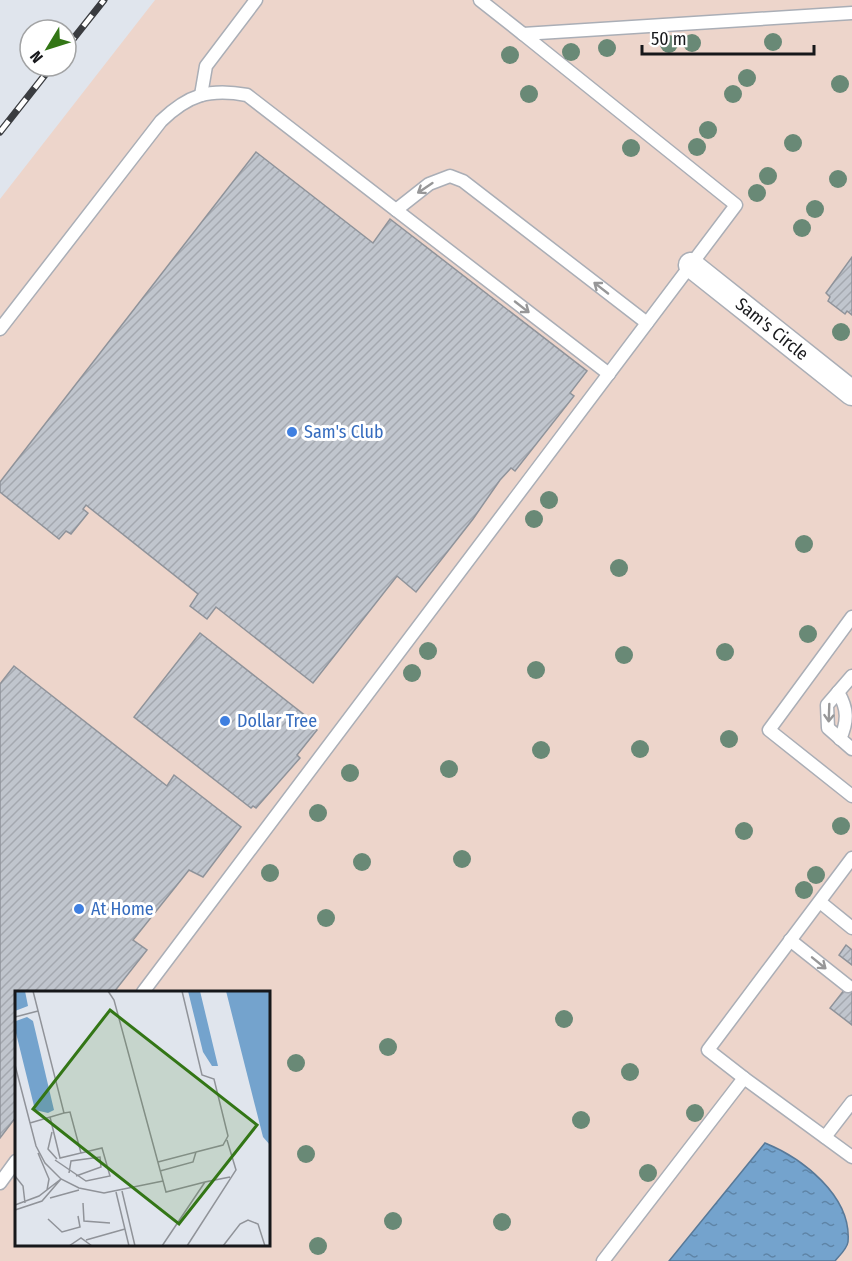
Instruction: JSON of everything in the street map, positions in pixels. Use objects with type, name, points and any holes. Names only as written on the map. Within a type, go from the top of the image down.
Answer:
[{"type":"street","name":"Sam's Circle","points":[[691,265],[852,393]]},
{"type":"lane","points":[[201,95],[206,66],[256,0]]},
{"type":"lane","points":[[145,991],[736,205],[480,0]]},
{"type":"lane","points":[[523,34],[852,14]]},
{"type":"lane","points":[[0,329],[161,122],[180,103],[223,90],[247,94],[609,374]]},
{"type":"lane","points":[[396,210],[429,184],[450,176],[463,181],[647,323]]},
{"type":"lane","points":[[852,617],[769,730],[852,796]]},
{"type":"lane","points":[[852,676],[827,705],[828,728],[852,749]]},
{"type":"lane","points":[[838,692],[846,705],[846,725],[840,739]]},
{"type":"lane","points":[[852,858],[848,873],[820,902],[708,1050],[852,1157]]},
{"type":"lane","points":[[820,902],[852,928]]},
{"type":"lane","points":[[790,940],[848,986]]},
{"type":"lane","points":[[603,1261],[744,1078]]},
{"type":"lane","points":[[825,1137],[852,1102]]},
{"type":"lane","points":[[0,1183],[15,1162]]},
{"type":"shaded area","points":[[155,0],[852,0],[852,1261],[0,1261],[0,199]]},
{"type":"water","points":[[765,1143],[794,1158],[809,1169],[833,1194],[842,1209],[847,1225],[848,1242],[843,1252],[835,1261],[669,1261]]},
{"type":"building","name":"Sam's Club","points":[[256,152],[373,243],[390,219],[587,371],[570,393],[574,396],[515,471],[511,468],[500,480],[473,519],[416,592],[397,576],[313,683],[216,607],[207,619],[190,606],[198,594],[86,505],[83,509],[88,513],[71,534],[66,531],[59,539],[0,492],[0,482]]},
{"type":"building","points":[[852,257],[852,315],[847,311],[845,314],[828,301],[830,297],[826,293]]},
{"type":"building","name":"Dollar Tree","points":[[200,633],[316,724],[314,727],[317,730],[297,755],[300,758],[256,808],[253,806],[251,808],[134,717]]},
{"type":"building","name":"At Home","points":[[14,666],[167,786],[174,775],[241,827],[203,877],[189,870],[133,940],[147,950],[115,991],[15,991],[15,1118],[0,1138],[0,684]]},
{"type":"building","points":[[846,945],[852,950],[852,965],[839,955]]},
{"type":"building","points":[[852,980],[852,1025],[830,1008]]},
{"type":"railway","points":[[78,33],[104,0]]},
{"type":"railway","points":[[0,132],[43,78]]},
{"type":"place","name":"Sam's Club","points":[[292,432]]},
{"type":"place","name":"Dollar Tree","points":[[225,721]]},
{"type":"place","name":"At Home","points":[[79,909]]}]
